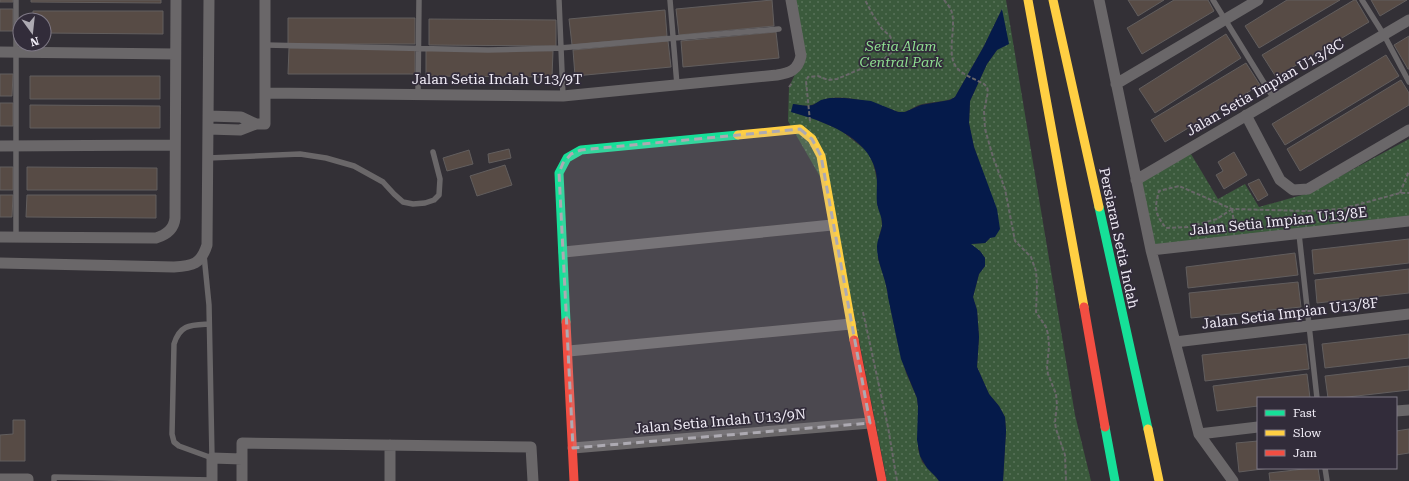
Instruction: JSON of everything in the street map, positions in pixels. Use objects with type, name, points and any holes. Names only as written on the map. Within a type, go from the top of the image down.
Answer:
[{"type":"street","points":[[0,237],[156,238],[169,232],[174,224],[175,218],[176,0]]},
{"type":"street","points":[[0,263],[174,267],[197,263],[204,255],[207,245],[209,0]]},
{"type":"street","points":[[208,129],[240,130],[256,124],[265,124],[265,0]]},
{"type":"street","name":"Jalan Setia Indah U13/9T","points":[[265,93],[563,96],[777,75],[787,73],[795,69],[800,63],[801,56],[790,0]]},
{"type":"street","points":[[1028,0],[1115,481]]},
{"type":"street","name":"Persiaran Setia Indah","points":[[1054,0],[1159,481]]},
{"type":"street","points":[[1099,0],[1151,250],[1199,434],[1233,481]]},
{"type":"street","points":[[1116,84],[1258,0]]},
{"type":"street","name":"Jalan Setia Impian U13/8C","points":[[1136,180],[1409,20]]},
{"type":"street","points":[[0,52],[12,52]]},
{"type":"street","points":[[16,52],[175,54]]},
{"type":"street","points":[[1246,115],[1280,180],[1293,190],[1308,189],[1409,130]]},
{"type":"street","points":[[208,116],[241,117],[256,124]]},
{"type":"street","points":[[574,481],[560,173],[562,162],[571,154],[581,150],[800,129],[812,140],[821,156],[832,225],[882,481]]},
{"type":"street","points":[[0,146],[175,145]]},
{"type":"street","name":"Jalan Setia Impian U13/8E","points":[[1151,250],[1409,221]]},
{"type":"street","points":[[564,252],[832,225]]},
{"type":"street","name":"Jalan Setia Impian U13/8F","points":[[1175,342],[1409,314]]},
{"type":"street","points":[[569,351],[851,324]]},
{"type":"street","points":[[1397,411],[1409,410]]},
{"type":"street","name":"Jalan Setia Indah U13/9N","points":[[573,448],[870,423]]},
{"type":"street","points":[[1199,434],[1257,427]]},
{"type":"street","points":[[242,481],[242,443],[532,447],[533,481]]},
{"type":"street","points":[[390,445],[390,481]]},
{"type":"street","points":[[212,480],[212,458],[242,459]]},
{"type":"street","points":[[0,479],[28,479],[28,481]]},
{"type":"lane","points":[[16,0],[16,12]]},
{"type":"lane","points":[[418,95],[419,0]]},
{"type":"lane","points":[[559,0],[563,96]]},
{"type":"lane","points":[[670,0],[677,85]]},
{"type":"lane","points":[[1213,0],[1274,99]]},
{"type":"lane","points":[[1362,0],[1384,35],[1409,82]]},
{"type":"lane","points":[[265,45],[488,50],[560,48],[779,29]]},
{"type":"lane","points":[[16,52],[16,237]]},
{"type":"lane","points":[[208,158],[300,154],[326,158],[354,166],[383,182],[403,202],[412,204],[425,203],[434,200],[439,195],[440,178],[433,152]]},
{"type":"lane","points":[[1299,234],[1317,397]]},
{"type":"lane","points":[[204,255],[209,305],[212,458],[179,446],[174,442],[172,434],[174,344],[176,335],[189,325],[209,324]]},
{"type":"lane","points":[[1325,469],[1327,481]]},
{"type":"lane","points":[[54,481],[54,477],[212,480]]},
{"type":"path","points":[[810,122],[806,81],[808,77],[818,76],[828,80],[837,79],[884,59],[892,52],[893,43],[890,36],[882,28],[865,0]]},
{"type":"path","points":[[944,0],[952,12],[952,50],[953,61],[956,68],[987,87],[988,92],[984,111],[985,129],[993,157],[1005,189],[1015,240],[1031,257],[1036,271],[1036,312],[1046,327],[1048,334],[1049,346],[1047,366],[1048,374],[1056,394],[1057,405],[1055,422],[1057,434],[1065,455],[1066,481]]},
{"type":"path","points":[[1400,193],[1409,171]]},
{"type":"path","points":[[1232,209],[1217,219],[1188,227],[1166,228],[1159,219],[1155,205],[1160,191],[1179,186],[1232,209],[1306,211],[1342,209],[1400,193],[1409,193]]},
{"type":"path","points":[[1232,209],[1236,241]]},
{"type":"highlighted area","points":[[800,129],[812,139],[821,156],[870,423],[573,448],[559,173],[563,163],[571,154],[581,150]]},
{"type":"green space","name":"Setia Alam Central Park","points":[[793,0],[1006,0],[1075,415],[1091,481],[1003,481],[1006,431],[1005,417],[999,406],[989,394],[977,367],[979,337],[977,310],[973,297],[979,274],[985,266],[985,258],[980,251],[970,244],[985,243],[990,238],[986,181],[974,147],[969,123],[970,101],[987,64],[997,50],[1002,9],[984,46],[955,97],[951,99],[924,104],[903,112],[897,112],[890,108],[846,98],[829,98],[804,106],[793,104],[792,112],[812,118],[840,130],[867,151],[873,163],[878,184],[877,204],[881,214],[882,226],[879,236],[878,259],[885,280],[898,344],[906,373],[917,398],[918,449],[922,462],[939,481],[887,481],[830,194],[788,121],[789,87],[797,70]]},
{"type":"green space","points":[[1409,139],[1409,222],[1151,250],[1136,180],[1188,149],[1218,199],[1245,184],[1259,207],[1309,193]]},
{"type":"water","points":[[1002,9],[1009,44],[997,50],[987,64],[970,101],[969,123],[974,147],[997,209],[1000,229],[995,237],[990,238],[985,243],[971,244],[980,251],[985,258],[985,266],[979,274],[973,297],[977,310],[979,337],[977,367],[989,394],[999,406],[1005,417],[1006,431],[1003,481],[939,481],[927,468],[920,456],[917,440],[917,398],[901,359],[886,284],[877,253],[877,244],[882,223],[877,203],[876,172],[871,159],[864,149],[842,132],[830,125],[791,112],[793,104],[807,106],[830,98],[871,101],[898,112],[905,112],[921,105],[950,100],[955,97],[984,46]]},
{"type":"building","points":[[0,0],[13,0],[13,2],[0,2]]},
{"type":"building","points":[[31,0],[161,0],[161,3],[31,2]]},
{"type":"building","points":[[772,0],[774,26],[679,35],[676,9]]},
{"type":"building","points":[[1128,0],[1164,0],[1138,16]]},
{"type":"building","points":[[1174,0],[1208,0],[1214,11],[1142,54],[1127,28]]},
{"type":"building","points":[[1287,0],[1340,0],[1259,48],[1245,26]]},
{"type":"building","points":[[1356,0],[1369,22],[1276,77],[1262,55]]},
{"type":"building","points":[[1371,0],[1407,0],[1380,16]]},
{"type":"building","points":[[0,9],[13,9],[12,31],[0,31]]},
{"type":"building","points":[[665,10],[667,36],[572,45],[569,19]]},
{"type":"building","points":[[163,11],[163,34],[52,33],[52,12],[33,12]]},
{"type":"building","points":[[288,18],[415,18],[415,44],[288,44]]},
{"type":"building","points":[[429,19],[556,20],[556,46],[429,45]]},
{"type":"building","points":[[776,32],[779,58],[683,67],[681,41]]},
{"type":"building","points":[[1226,34],[1241,58],[1155,113],[1139,89]]},
{"type":"building","points":[[1409,36],[1409,69],[1408,69],[1394,45]]},
{"type":"building","points":[[668,41],[671,67],[575,76],[573,50]]},
{"type":"building","points":[[289,48],[415,49],[415,74],[288,74]]},
{"type":"building","points":[[426,50],[553,51],[552,77],[426,76]]},
{"type":"building","points":[[1386,55],[1399,76],[1285,145],[1272,124]]},
{"type":"building","points":[[1246,63],[1260,85],[1165,142],[1151,120]]},
{"type":"building","points":[[0,74],[13,74],[12,96],[0,96]]},
{"type":"building","points":[[30,76],[160,76],[160,99],[30,99]]},
{"type":"building","points":[[1401,80],[1409,93],[1409,105],[1300,171],[1287,149]]},
{"type":"building","points":[[0,103],[13,103],[13,126],[0,126]]},
{"type":"building","points":[[30,105],[160,106],[160,128],[30,128]]},
{"type":"building","points":[[509,149],[511,158],[489,163],[488,154]]},
{"type":"building","points":[[469,150],[473,164],[447,171],[443,158]]},
{"type":"building","points":[[1234,152],[1247,175],[1224,189],[1216,175],[1223,171],[1218,162]]},
{"type":"building","points":[[505,165],[512,185],[477,196],[470,176]]},
{"type":"building","points":[[0,167],[13,167],[13,190],[0,190]]},
{"type":"building","points":[[27,167],[157,168],[157,190],[27,190]]},
{"type":"building","points":[[1259,179],[1268,195],[1258,201],[1248,184]]},
{"type":"building","points":[[0,195],[13,195],[12,217],[0,217]]},
{"type":"building","points":[[27,195],[156,195],[156,218],[26,217]]},
{"type":"building","points":[[1409,239],[1409,263],[1314,274],[1312,250]]},
{"type":"building","points":[[1295,253],[1298,275],[1188,288],[1186,267]]},
{"type":"building","points":[[1409,269],[1409,293],[1317,303],[1315,280]]},
{"type":"building","points":[[1298,282],[1301,307],[1191,318],[1189,293]]},
{"type":"building","points":[[1409,334],[1409,358],[1325,368],[1322,344]]},
{"type":"building","points":[[1306,344],[1309,369],[1205,381],[1202,355]]},
{"type":"building","points":[[1409,366],[1409,390],[1348,397],[1328,397],[1325,376]]},
{"type":"building","points":[[1307,374],[1310,397],[1257,397],[1257,406],[1217,411],[1213,386]]},
{"type":"building","points":[[13,420],[25,420],[25,461],[0,461],[0,435],[13,434]]},
{"type":"building","points":[[1409,429],[1409,453],[1397,455],[1397,431]]},
{"type":"building","points":[[1257,441],[1257,469],[1262,469],[1239,472],[1236,443]]},
{"type":"building","points":[[1318,469],[1320,481],[1270,481],[1269,473]]},
{"type":"traffic: fast","points":[[566,322],[559,173],[567,158],[581,150],[738,135]]},
{"type":"traffic: fast","points":[[1099,207],[1148,429]]},
{"type":"traffic: fast","points":[[1105,427],[1115,481]]},
{"type":"traffic: slow","points":[[1028,0],[1084,307]]},
{"type":"traffic: slow","points":[[1053,0],[1099,207]]},
{"type":"traffic: slow","points":[[738,135],[800,129],[812,139],[821,156],[854,340]]},
{"type":"traffic: slow","points":[[1148,429],[1159,481]]},
{"type":"traffic: jam","points":[[1084,307],[1105,427]]},
{"type":"traffic: jam","points":[[566,322],[574,481]]},
{"type":"traffic: jam","points":[[854,340],[882,481]]}]
